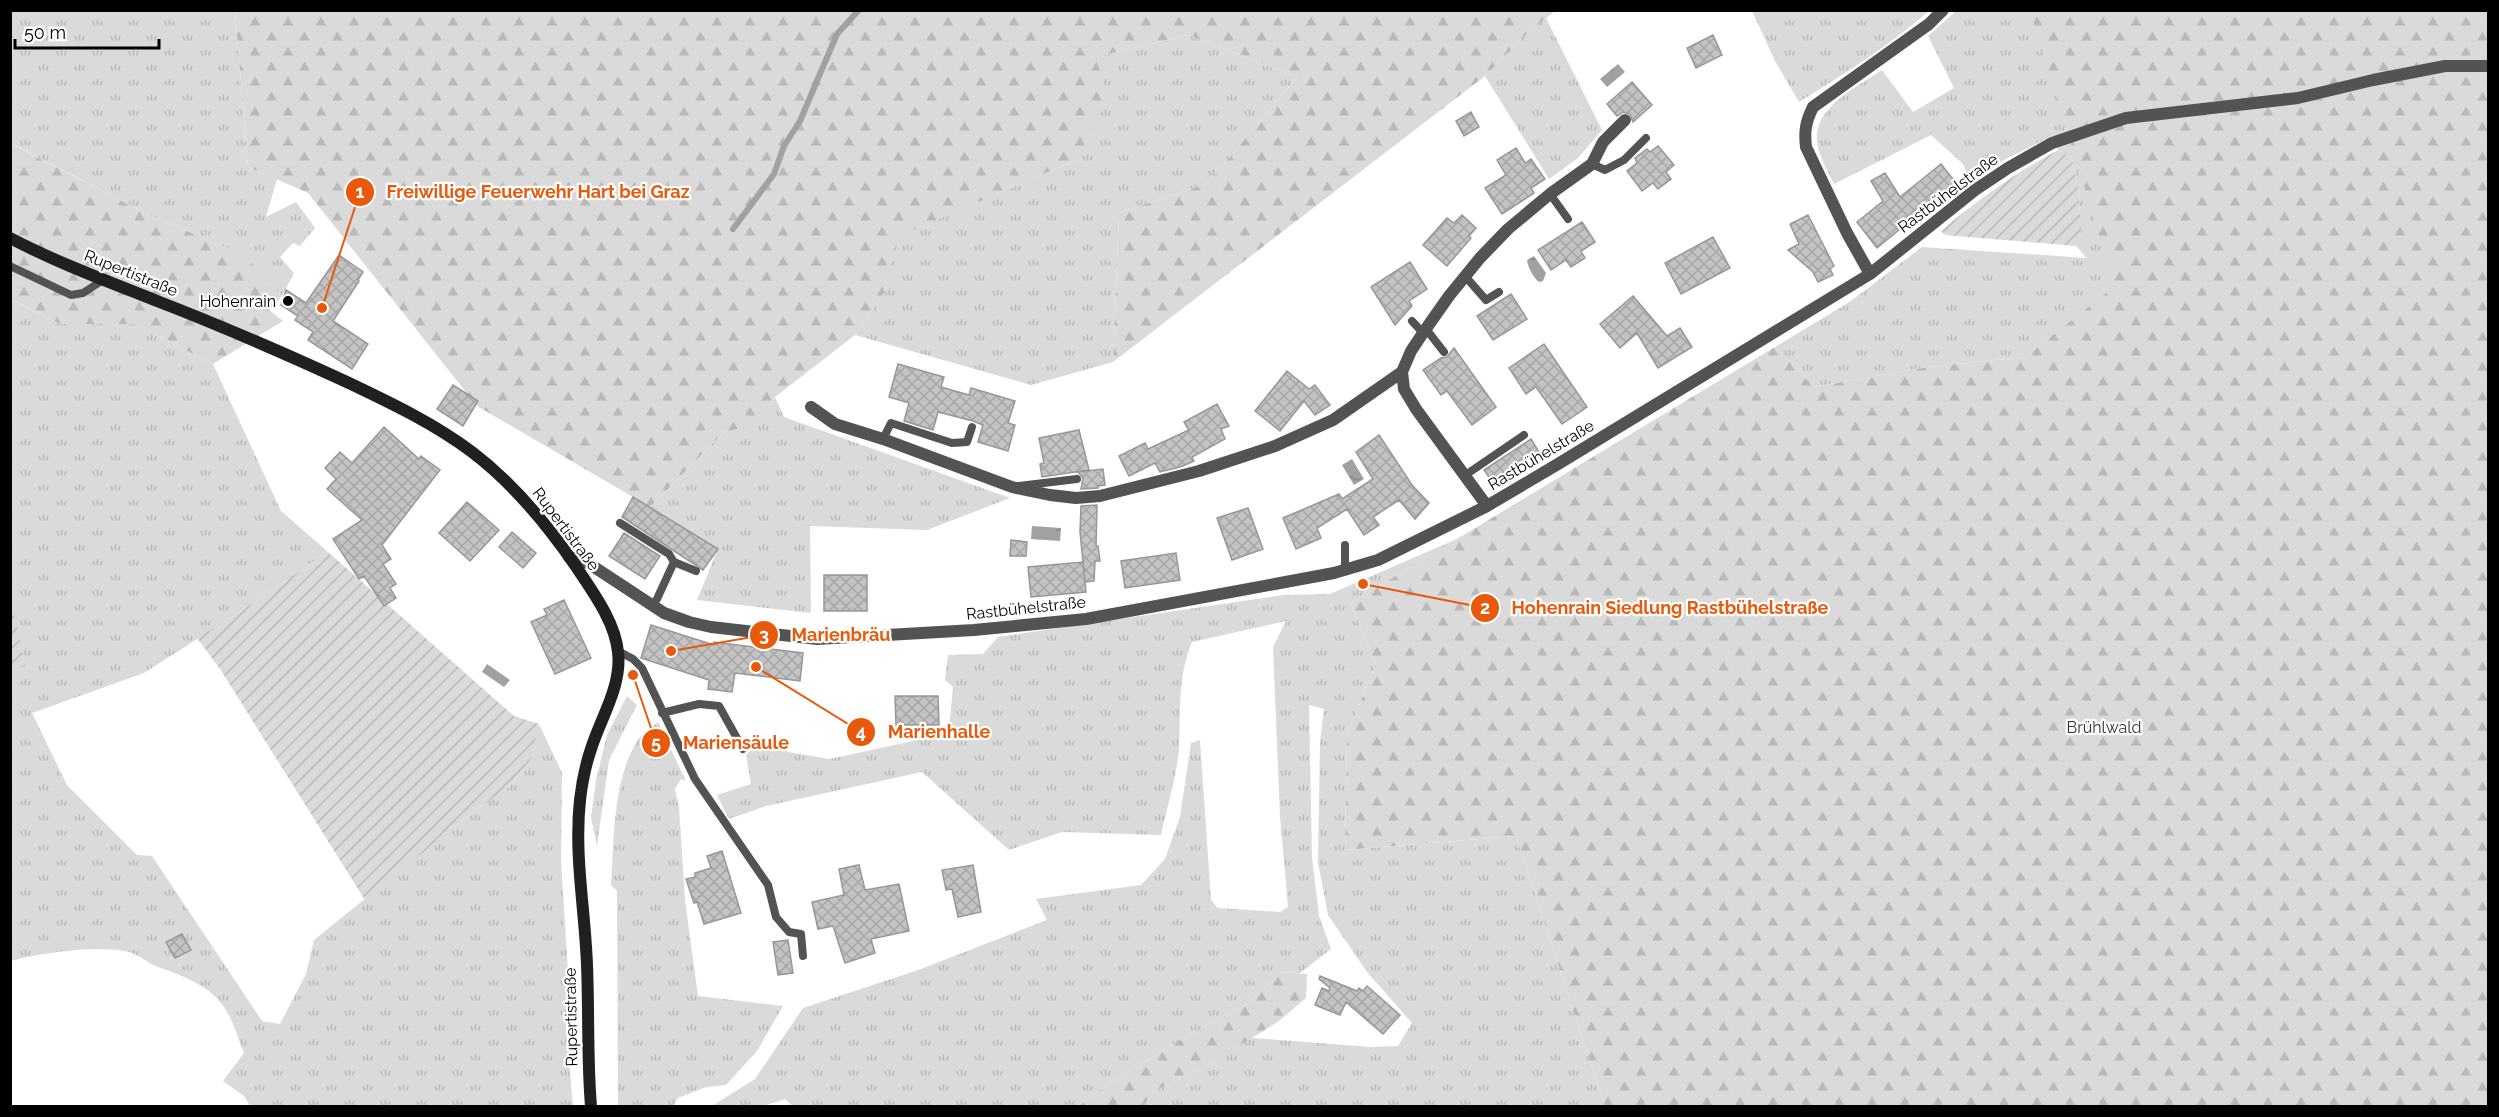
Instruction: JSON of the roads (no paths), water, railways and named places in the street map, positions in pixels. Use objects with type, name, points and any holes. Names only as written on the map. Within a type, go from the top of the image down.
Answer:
[{"type":"main road","name":"Rupertistraße","points":[[10,238],[38,253],[276,350],[378,397],[429,424],[475,454],[525,499],[569,557],[604,612],[615,635],[619,666],[587,764],[580,795],[578,822],[587,966],[587,1053],[591,1107]]},
{"type":"street","points":[[1870,274],[1847,233],[1806,147],[1804,131],[1807,118],[1813,106],[1903,44],[1943,10]]},
{"type":"street","name":"Rastbühelstraße","points":[[569,557],[588,563],[664,613],[711,627],[817,639],[920,634],[1086,619],[1344,570],[1378,561],[1486,506],[1870,274],[1975,190],[2052,143],[2126,118],[2298,98],[2445,66],[2488,66]]},
{"type":"street","points":[[811,407],[834,424],[884,439],[1012,487],[1076,498],[1100,496],[1199,471],[1275,446],[1333,420],[1402,372],[1411,351],[1424,331],[1465,276],[1508,229],[1550,194],[1592,164],[1603,142],[1624,120]]},
{"type":"street","name":"Rastbühelstraße","points":[[1402,372],[1404,389],[1486,506]]},
{"type":"lane","points":[[1592,164],[1605,170],[1624,159],[1646,138]]},
{"type":"lane","points":[[1550,194],[1568,219]]},
{"type":"lane","points":[[10,266],[70,295],[82,293],[103,280]]},
{"type":"lane","points":[[1465,276],[1486,300],[1499,292]]},
{"type":"lane","points":[[1412,321],[1444,352]]},
{"type":"lane","points":[[884,439],[891,423],[952,443],[967,442],[972,427]]},
{"type":"lane","points":[[1464,476],[1524,435]]},
{"type":"lane","points":[[1012,487],[1077,479]]},
{"type":"lane","points":[[620,523],[669,554],[675,562],[696,571]]},
{"type":"lane","points":[[1344,570],[1345,545]]},
{"type":"lane","points":[[652,605],[675,562]]},
{"type":"lane","points":[[618,651],[633,659],[642,668],[695,779],[768,885],[776,917],[789,932],[801,934],[803,956]]},
{"type":"lane","points":[[662,713],[699,704],[719,706],[743,749]]},
{"type":"water","points":[[1618,64],[1625,72],[1607,87],[1600,79]]},
{"type":"water","points":[[1534,256],[1546,273],[1543,281],[1537,280],[1528,266],[1527,260]]},
{"type":"water","points":[[1352,459],[1364,479],[1354,485],[1342,465]]},
{"type":"water","points":[[1032,526],[1061,528],[1060,541],[1031,539]]},
{"type":"water","points":[[487,664],[510,680],[504,687],[482,672]]},
{"type":"waterway","points":[[733,229],[774,174],[784,146],[800,121],[837,34],[859,10]]},
{"type":"place","name":"Hohenrain","points":[[288,301]]},
{"type":"place","name":"Freiwillige Feuerwehr Hart bei Graz","points":[[322,308]]},
{"type":"place","name":"Hohenrain Siedlung Rastbühelstraße","points":[[1363,584]]},
{"type":"place","name":"Marienbräu","points":[[671,651]]},
{"type":"place","name":"Marienhalle","points":[[756,667]]},
{"type":"place","name":"Mariensäule","points":[[633,675]]},
{"type":"park label","name":"Brühlwald","points":[[2104,727]]}]
